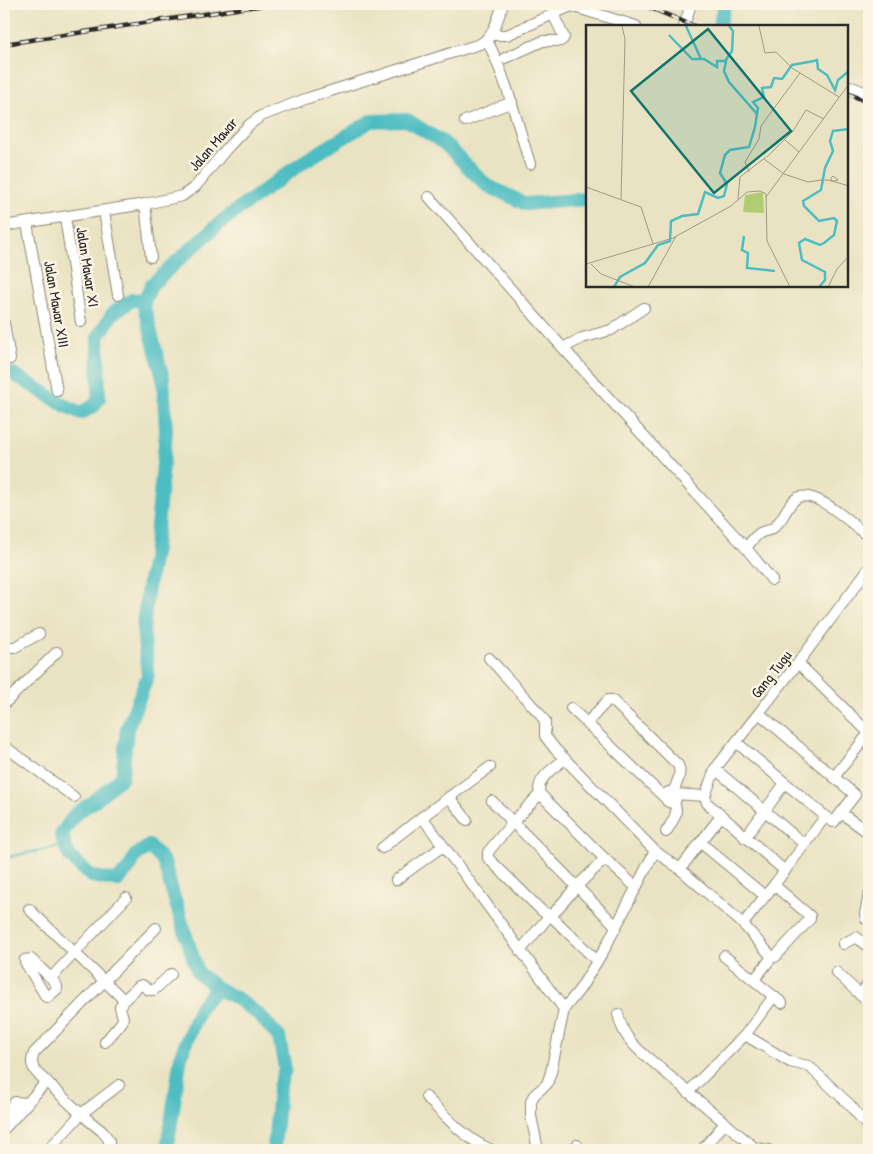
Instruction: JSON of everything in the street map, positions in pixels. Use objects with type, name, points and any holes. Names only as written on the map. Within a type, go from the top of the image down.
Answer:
[{"type":"street","points":[[503,4],[489,38],[512,102],[530,164]]},
{"type":"street","points":[[684,25],[691,4]]},
{"type":"street","name":"Jalan Mawar","points":[[4,226],[104,211],[182,196],[195,186],[248,125],[261,116],[308,98],[473,47],[489,38],[507,35],[572,6],[617,23],[630,25]]},
{"type":"street","points":[[505,58],[543,41],[563,40],[564,37],[553,14]]},
{"type":"street","points":[[848,85],[869,94]]},
{"type":"street","points":[[466,121],[512,102]]},
{"type":"street","points":[[429,197],[563,348],[746,548],[772,580]]},
{"type":"street","points":[[145,204],[151,257]]},
{"type":"street","points":[[104,211],[118,295]]},
{"type":"street","name":"Jalan Mawar XI","points":[[65,217],[82,322]]},
{"type":"street","name":"Jalan Mawar XIII","points":[[27,223],[57,391]]},
{"type":"street","points":[[563,348],[582,338],[611,330],[644,308]]},
{"type":"street","points":[[4,323],[10,359]]},
{"type":"street","points":[[746,548],[761,532],[770,531],[780,522],[791,503],[801,497],[823,502],[869,538]]},
{"type":"street","name":"Gang Tugu","points":[[705,798],[715,768],[798,663],[869,568]]},
{"type":"street","points":[[4,647],[14,647],[39,634]]},
{"type":"street","points":[[4,704],[57,652]]},
{"type":"street","points":[[490,658],[545,721],[546,736],[565,759],[661,856],[680,869],[743,924],[772,957]]},
{"type":"street","points":[[798,663],[869,733],[834,777]]},
{"type":"street","points":[[587,723],[608,700],[612,700],[680,767],[679,779],[672,797]]},
{"type":"street","points":[[571,708],[672,797],[676,811],[666,832]]},
{"type":"street","points":[[736,742],[825,817],[833,822],[841,813],[855,795],[759,713]]},
{"type":"street","points":[[4,746],[74,797]]},
{"type":"street","points":[[565,759],[540,782],[538,789],[540,794],[604,859],[636,886]]},
{"type":"street","points":[[382,848],[490,767]]},
{"type":"street","points":[[715,768],[804,844]]},
{"type":"street","points":[[746,838],[785,783]]},
{"type":"street","points":[[540,794],[512,823],[488,852],[488,856],[542,911],[550,915],[597,961]]},
{"type":"street","points":[[449,797],[467,820]]},
{"type":"street","points":[[672,797],[705,798],[721,816],[785,870]]},
{"type":"street","points":[[492,801],[616,926]]},
{"type":"street","points":[[841,813],[869,833]]},
{"type":"street","points":[[680,869],[721,816]]},
{"type":"street","points":[[422,817],[564,1009]]},
{"type":"street","points":[[743,924],[825,817]]},
{"type":"street","points":[[701,843],[765,896]]},
{"type":"street","points":[[396,880],[443,846]]},
{"type":"street","points":[[538,1150],[531,1116],[531,1101],[534,1095],[547,1084],[564,1009],[580,990],[597,961],[636,886],[661,856]]},
{"type":"street","points":[[520,951],[576,886],[604,859]]},
{"type":"street","points":[[754,980],[772,957],[775,957],[810,917],[774,886]]},
{"type":"street","points":[[869,894],[865,914],[866,919],[869,921]]},
{"type":"street","points":[[50,978],[126,898]]},
{"type":"street","points":[[29,908],[124,1000]]},
{"type":"street","points":[[109,1150],[109,1140],[103,1132],[36,1072],[32,1066],[34,1053],[156,928]]},
{"type":"street","points":[[843,944],[856,937],[869,947]]},
{"type":"street","points":[[724,956],[782,1003]]},
{"type":"street","points":[[836,972],[869,1003]]},
{"type":"street","points":[[105,1042],[122,1022],[123,1018],[120,1007],[124,1000],[142,985],[149,990],[154,990],[171,974]]},
{"type":"street","points":[[860,995],[869,983]]},
{"type":"street","points":[[688,1092],[745,1035],[774,996]]},
{"type":"street","points":[[618,1014],[622,1029],[629,1040],[757,1149],[769,1150]]},
{"type":"street","points":[[745,1035],[790,1062],[808,1066],[848,1103],[869,1128]]},
{"type":"street","points":[[4,1129],[47,1081]]},
{"type":"street","points":[[48,1150],[81,1114],[119,1085]]},
{"type":"street","points":[[426,1097],[444,1116],[468,1136],[492,1150]]},
{"type":"street","points":[[4,1117],[15,1102],[27,1104]]},
{"type":"street","points":[[702,1150],[725,1123]]},
{"type":"waterway","points":[[719,25],[725,4]]},
{"type":"waterway","points":[[274,1150],[279,1087],[285,1069],[279,1037],[259,1015],[236,998],[217,988],[198,973],[164,862],[149,846],[135,856],[130,867],[117,881],[91,876],[70,857],[61,835],[75,814],[93,802],[122,777],[127,729],[148,675],[143,630],[155,548],[166,432],[163,378],[143,303],[152,284],[221,222],[303,162],[371,121],[407,120],[444,143],[486,185],[526,204],[586,199]]},
{"type":"waterway","points":[[4,373],[13,374],[81,413],[94,406],[99,398],[98,337],[113,313],[132,300],[145,300]]},
{"type":"waterway","points":[[4,858],[65,845]]},
{"type":"waterway","points":[[167,1150],[181,1055],[200,1007],[217,988]]},
{"type":"railway","points":[[4,44],[271,4]]},
{"type":"railway","points":[[641,4],[692,25]]},
{"type":"railway","points":[[848,93],[869,103]]}]
